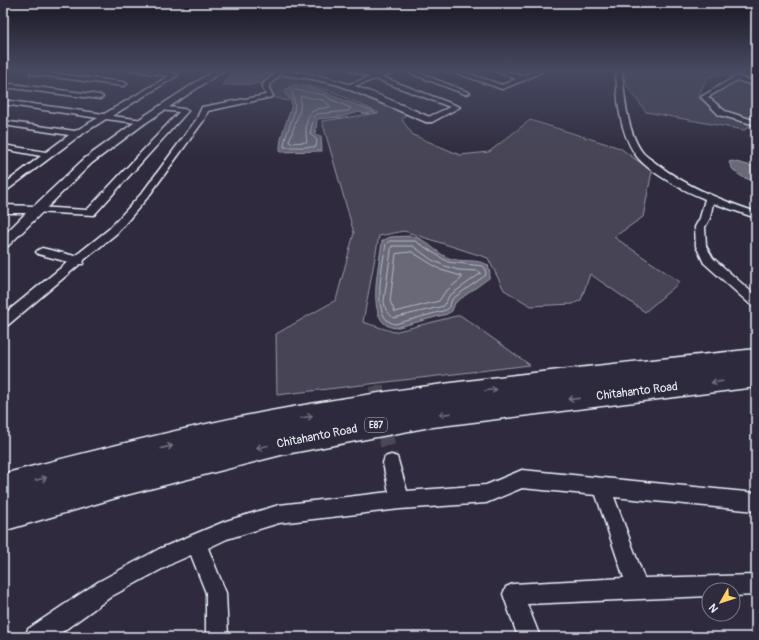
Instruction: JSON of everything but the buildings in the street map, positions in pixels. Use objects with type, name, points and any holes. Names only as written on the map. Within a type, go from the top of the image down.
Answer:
[{"type":"highway","name":"Chitahanto Road","points":[[3,489],[120,458],[275,422],[410,399],[756,359]]},
{"type":"highway","name":"Chitahanto Road","points":[[3,515],[126,480],[281,442],[425,416],[756,377]]},
{"type":"street","points":[[72,112],[95,100]]},
{"type":"street","points":[[3,189],[76,134],[132,100]]},
{"type":"street","points":[[3,243],[88,161],[141,122],[175,100]]},
{"type":"street","points":[[3,322],[79,261],[94,245],[113,231],[128,215],[200,120],[205,109],[249,100]]},
{"type":"street","points":[[382,100],[429,120],[456,107],[436,100]]},
{"type":"street","points":[[444,103],[452,100]]},
{"type":"street","points":[[622,100],[634,142],[640,154],[666,175],[688,188],[756,215]]},
{"type":"street","points":[[707,100],[722,113],[756,123]]},
{"type":"street","points":[[3,102],[141,122]]},
{"type":"street","points":[[10,115],[29,106]]},
{"type":"street","points":[[3,209],[90,213],[184,111],[163,108]]},
{"type":"street","points":[[3,123],[76,134]]},
{"type":"street","points":[[3,147],[47,155]]},
{"type":"street","points":[[3,176],[17,178]]},
{"type":"street","points":[[710,197],[705,218],[700,226],[701,246],[708,260],[756,304]]},
{"type":"street","points":[[42,252],[79,261]]},
{"type":"street","points":[[391,463],[400,500]]},
{"type":"street","points":[[36,637],[105,590],[166,556],[226,530],[279,514],[400,500],[486,494],[522,479],[756,502]]},
{"type":"street","points":[[602,488],[638,588]]},
{"type":"street","points":[[196,543],[216,593],[217,637]]},
{"type":"street","points":[[529,637],[513,594],[638,588],[756,585]]},
{"type":"shaded area","points":[[350,100],[375,100],[406,114],[402,120],[413,135],[460,155],[489,152],[530,120],[620,148],[652,171],[643,217],[614,237],[680,282],[645,312],[590,274],[581,300],[573,304],[531,306],[504,290],[488,258],[404,231],[379,236],[363,322],[394,332],[460,315],[530,365],[277,395],[276,334],[336,300],[354,233],[322,121],[379,113]]},
{"type":"shaded area","points":[[637,100],[701,100],[716,113],[752,125],[744,130],[646,112]]},
{"type":"shaded area","points":[[712,100],[756,100],[756,121],[728,113]]},
{"type":"water","points":[[344,100],[375,112],[365,114],[359,112],[340,117],[317,119],[316,131],[314,134],[321,136],[322,151],[280,152],[282,134],[292,104],[290,101]]},
{"type":"water","points":[[732,161],[756,167],[756,181],[747,179],[736,173],[729,162]]},
{"type":"water","points":[[411,236],[421,239],[439,253],[449,258],[479,262],[488,265],[490,273],[489,278],[455,303],[452,311],[447,314],[395,328],[385,324],[379,316],[376,305],[377,277],[382,241],[390,237]]},
{"type":"tunnel","points":[[376,386],[391,462]]}]
